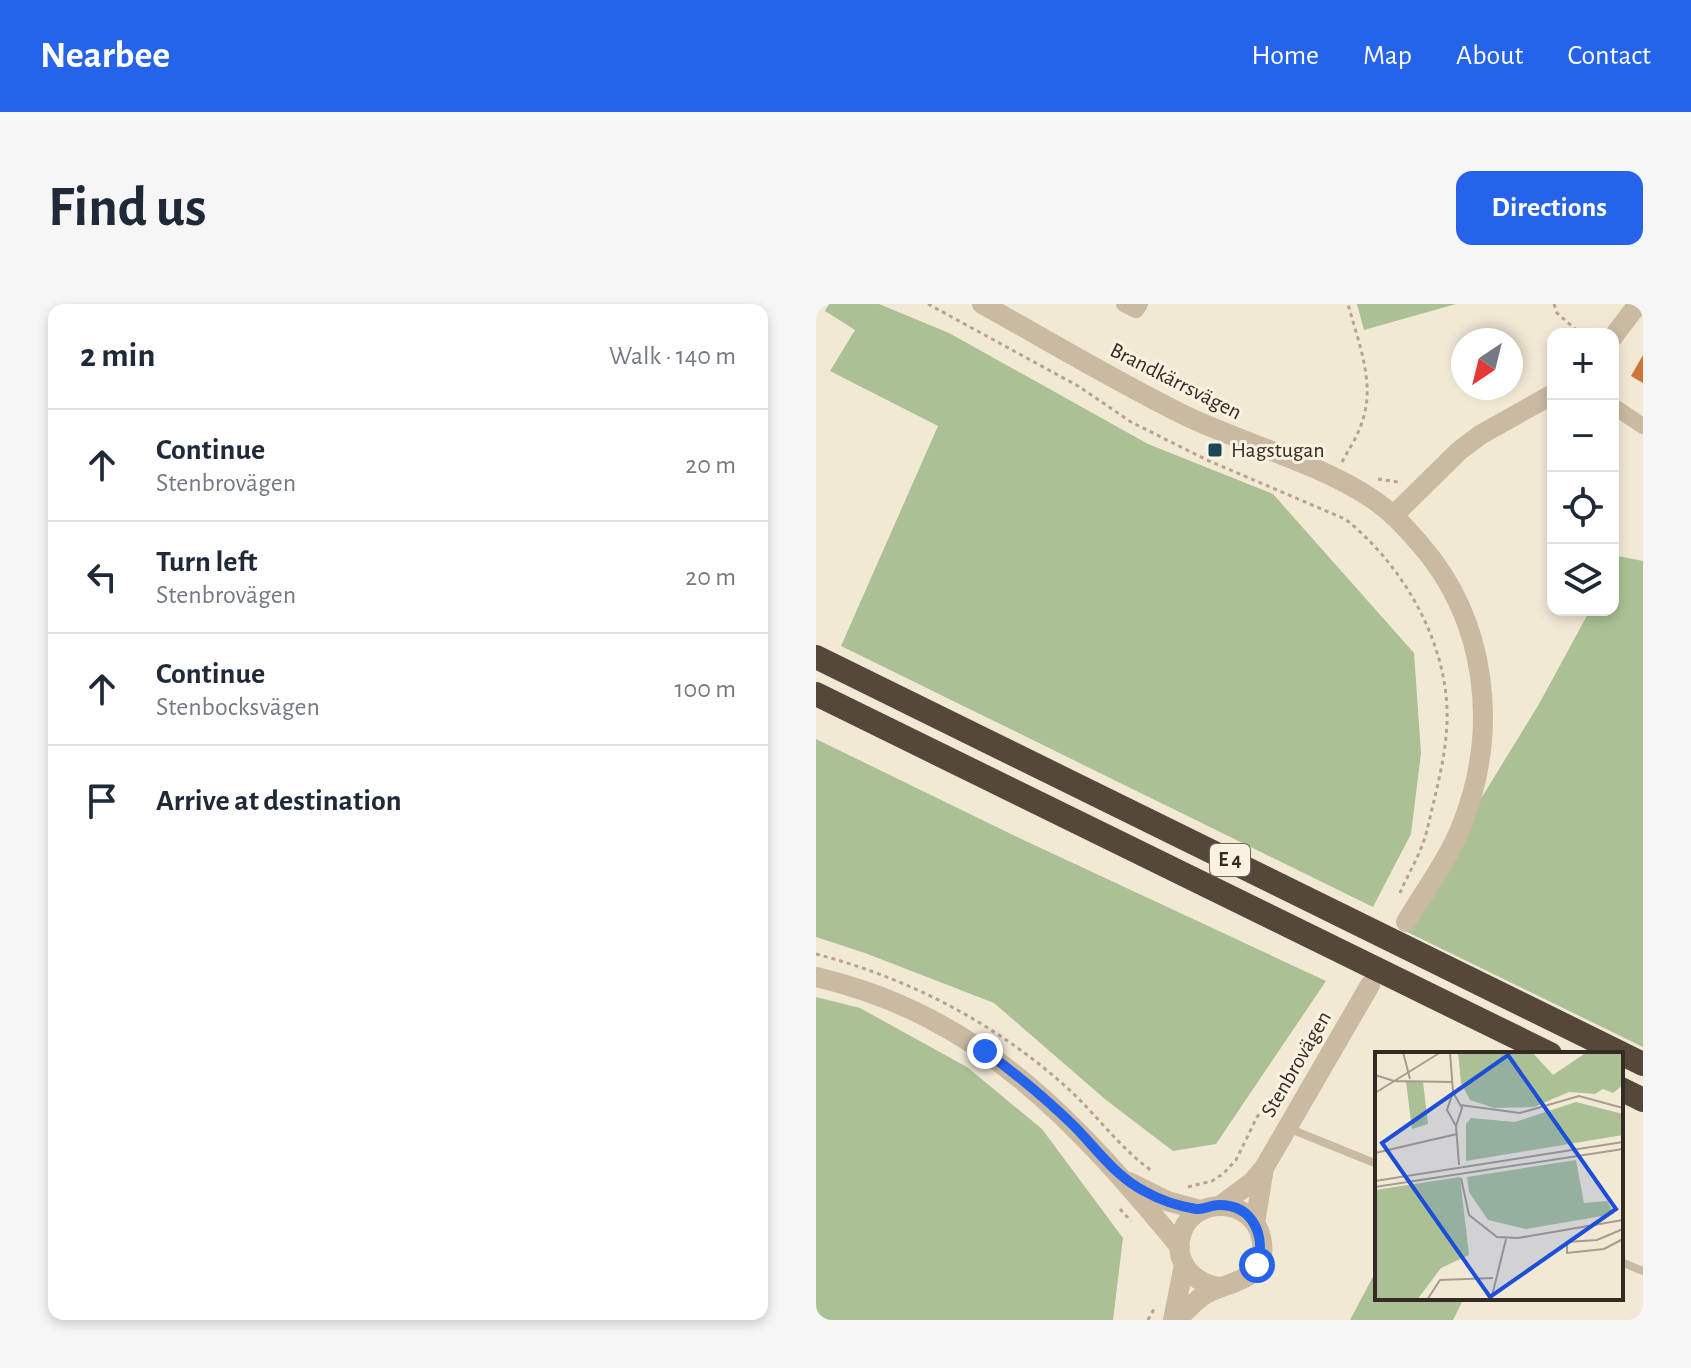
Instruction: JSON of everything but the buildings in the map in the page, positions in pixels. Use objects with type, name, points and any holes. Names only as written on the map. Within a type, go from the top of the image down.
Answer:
[{"type":"highway","name":"E 4","points":[[816,657],[1619,1052]]},
{"type":"highway","name":"E 4","points":[[816,694],[1546,1052]]},
{"type":"highway","name":"E 4","points":[[1623,1054],[1643,1064]]},
{"type":"highway","points":[[1623,1090],[1643,1100]]},
{"type":"street","name":"Brandkärrsvägen","points":[[982,304],[1182,414],[1257,448],[1343,469],[1394,515]]},
{"type":"street","points":[[1124,304],[1136,310],[1140,304]]},
{"type":"street","points":[[1619,329],[1638,304]]},
{"type":"street","points":[[1406,922],[1462,826],[1471,800],[1484,730],[1483,695],[1476,647],[1458,602],[1427,552],[1394,515],[1459,451],[1480,435],[1547,397]]},
{"type":"street","points":[[1619,410],[1643,426]]},
{"type":"street","points":[[816,977],[844,983],[900,1004],[943,1025],[985,1051],[1033,1087],[1119,1175],[1199,1281],[1221,1287]]},
{"type":"street","name":"Stenbrovägen","points":[[1175,1320],[1183,1229],[1200,1210],[1221,1205],[1252,1182],[1264,1168],[1370,985]]},
{"type":"street","name":"Stenbrovägen","points":[[1175,1320],[1221,1287],[1235,1285],[1248,1277],[1257,1265],[1261,1237],[1255,1223],[1264,1168]]},
{"type":"street","points":[[1119,1175],[1167,1201],[1200,1210]]},
{"type":"street","points":[[1221,1205],[1234,1207],[1255,1223]]},
{"type":"lane","points":[[1287,1128],[1375,1163]]},
{"type":"lane","points":[[1623,1263],[1643,1271]]},
{"type":"path","points":[[928,304],[1078,386],[1131,422],[1207,460],[1345,519],[1361,532],[1394,571],[1413,596],[1439,660],[1447,708],[1444,758],[1424,842],[1400,895]]},
{"type":"path","points":[[1343,469],[1367,406],[1367,377],[1348,304]]},
{"type":"path","points":[[1554,304],[1557,313],[1574,328]]},
{"type":"path","points":[[1375,478],[1389,483],[1400,482]]},
{"type":"path","points":[[1167,1201],[1176,1185],[1203,1184],[1223,1174],[1236,1160],[1257,1117],[1319,1033]]},
{"type":"path","points":[[1148,1320],[1155,1309]]},
{"type":"green space","points":[[829,304],[879,304],[949,333],[1148,444],[1273,494],[1414,653],[1421,753],[1411,834],[1373,907],[841,646],[938,426],[830,371],[855,330],[825,311]]},
{"type":"green space","points":[[1357,304],[1456,304],[1364,330]]},
{"type":"green space","points":[[1619,556],[1643,561],[1643,1047],[1401,929],[1539,704],[1587,616],[1619,616]]},
{"type":"green space","points":[[816,739],[1326,981],[1216,1144],[1173,1151],[1106,1100],[994,1003],[816,937]]},
{"type":"green space","points":[[816,997],[860,1008],[967,1067],[1042,1129],[1123,1238],[1113,1320],[816,1320]]},
{"type":"green space","points":[[1375,1273],[1375,1300],[1463,1300],[1453,1320],[1350,1320]]},
{"type":"place","name":"Hagstugan","points":[[1215,450]]},
{"type":"route","points":[[985,1051],[1033,1087],[1119,1175],[1144,1191],[1200,1210],[1221,1205],[1234,1207],[1246,1214],[1255,1223],[1261,1237],[1257,1265]]}]
